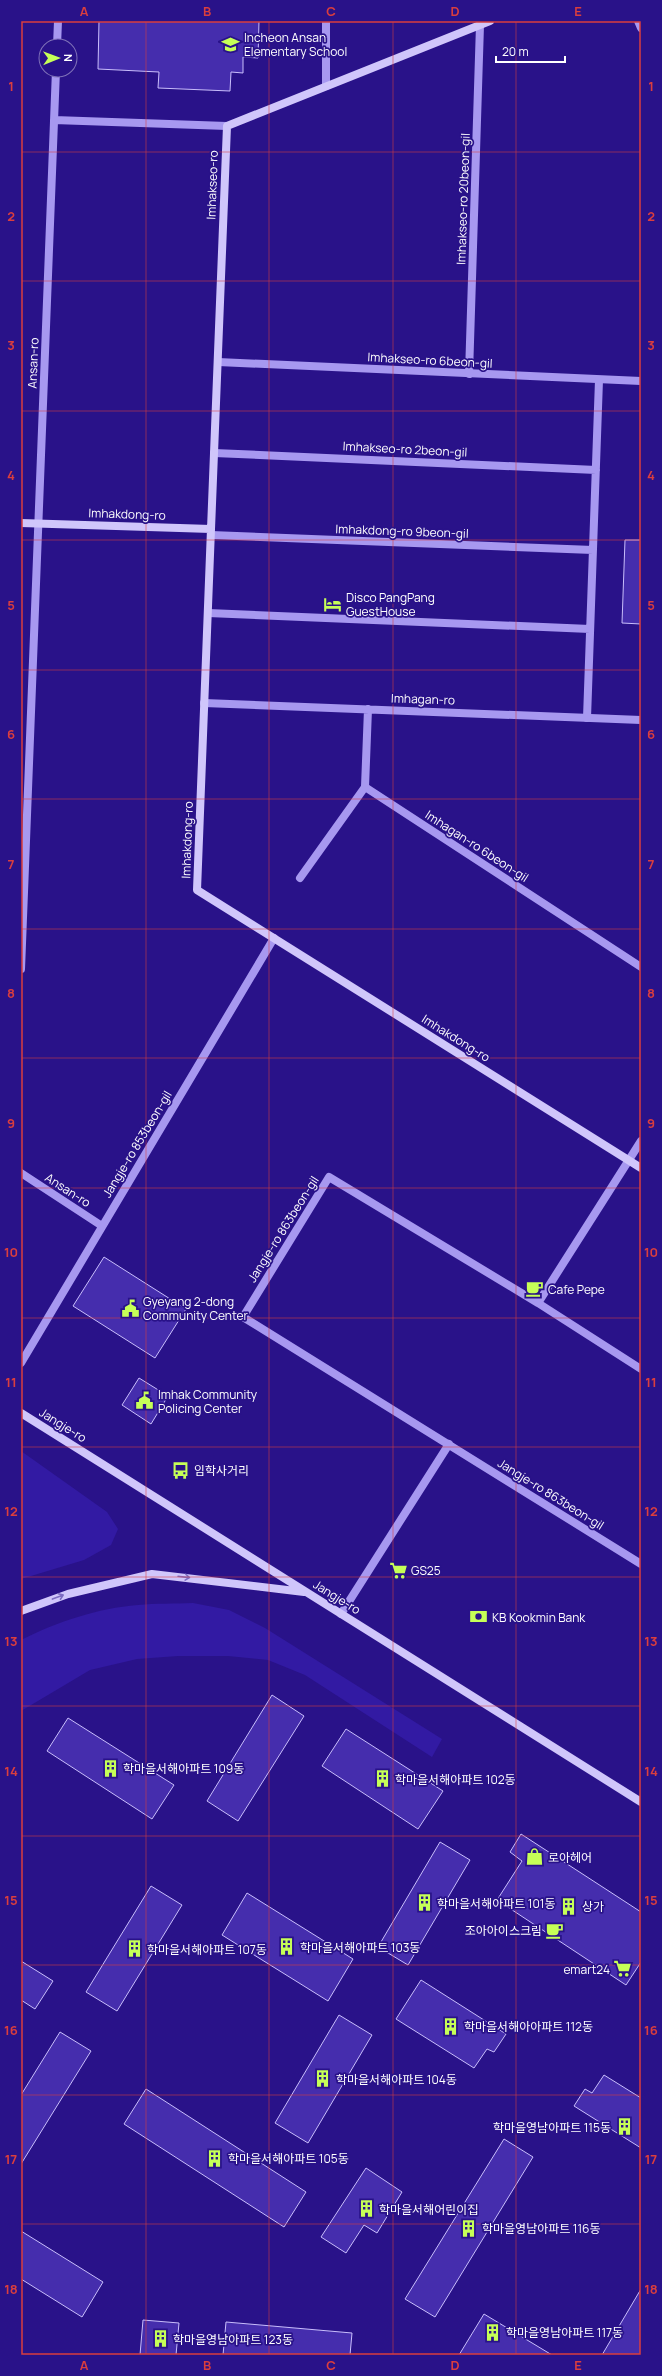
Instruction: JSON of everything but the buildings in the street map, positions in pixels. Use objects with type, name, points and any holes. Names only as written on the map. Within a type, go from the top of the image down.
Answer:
[{"type":"street","points":[[57,38],[58,21]]},
{"type":"street","points":[[326,21],[326,86]]},
{"type":"street","points":[[54,120],[227,126],[490,21]]},
{"type":"street","points":[[638,21],[641,28]]},
{"type":"street","name":"Imhakseo-ro 20beon-gil","points":[[469,374],[480,25]]},
{"type":"street","name":"Ansan-ro","points":[[21,969],[56,78]]},
{"type":"street","name":"Imhakseo-ro","points":[[211,532],[227,126]]},
{"type":"street","name":"Imhakseo-ro 6beon-gil","points":[[218,362],[641,382]]},
{"type":"street","points":[[587,718],[599,380]]},
{"type":"street","name":"Imhakseo-ro 2beon-gil","points":[[214,453],[596,470]]},
{"type":"street","name":"Imhakdong-ro","points":[[21,523],[211,532],[197,890],[641,1168]]},
{"type":"street","name":"Imhakdong-ro 9beon-gil","points":[[211,532],[593,550]]},
{"type":"street","points":[[208,613],[590,629]]},
{"type":"street","name":"Imhagan-ro","points":[[204,703],[641,720]]},
{"type":"street","points":[[300,878],[365,787],[368,709]]},
{"type":"street","name":"Imhagan-ro 6beon-gil","points":[[365,787],[641,967]]},
{"type":"street","name":"Jangje-ro 853beon-gil","points":[[21,1363],[274,938]]},
{"type":"street","points":[[538,1303],[641,1141]]},
{"type":"street","name":"Ansan-ro","points":[[21,1174],[102,1226]]},
{"type":"street","name":"Jangje-ro 863beon-gil","points":[[641,1369],[538,1303],[329,1177],[243,1318],[641,1564]]},
{"type":"street","name":"Jangje-ro","points":[[21,1413],[641,1802]]},
{"type":"street","points":[[341,1614],[449,1444]]},
{"type":"street","points":[[21,1611],[68,1594],[152,1574],[306,1592]]},
{"type":"shaded area","points":[[21,1451],[107,1512],[118,1529],[111,1545],[84,1560],[21,1579]]},
{"type":"shaded area","points":[[193,1603],[229,1610],[265,1628],[442,1739],[432,1757],[305,1675],[268,1660],[228,1656],[178,1656],[137,1659],[90,1670],[21,1711],[21,1640],[63,1622],[108,1609],[145,1604]]},
{"type":"place","name":"Incheon Ansan Elementary School","points":[[231,44]]},
{"type":"place","name":"Disco PangPang GuestHouse","points":[[333,604]]},
{"type":"place","name":"Cafe Pepe","points":[[535,1289]]},
{"type":"place","name":"Gyeyang 2-dong Community Center","points":[[130,1308]]},
{"type":"place","name":"Imhak Community Policing Center","points":[[145,1401]]},
{"type":"place","name":"임학사거리","points":[[181,1470]]},
{"type":"place","name":"GS25","points":[[398,1570]]},
{"type":"place","name":"KB Kookmin Bank","points":[[479,1617]]},
{"type":"place","name":"학마을서해아파트 109동","points":[[110,1768]]},
{"type":"place","name":"학마을서해아파트 102동","points":[[382,1779]]},
{"type":"place","name":"로아헤어","points":[[535,1857]]},
{"type":"place","name":"학마을서해아파트 101동","points":[[424,1903]]},
{"type":"place","name":"상가","points":[[569,1906]]},
{"type":"place","name":"조아아이스크림","points":[[555,1930]]},
{"type":"place","name":"학마을서해아파트 103동","points":[[287,1947]]},
{"type":"place","name":"학마을서해아파트 107동","points":[[134,1949]]},
{"type":"place","name":"emart24","points":[[623,1969]]},
{"type":"place","name":"학마을서해아아파트 112동","points":[[451,2026]]},
{"type":"place","name":"학마을서해아파트 104동","points":[[323,2079]]},
{"type":"place","name":"학마을영남아파트 115동","points":[[624,2127]]},
{"type":"place","name":"학마을서해아파트 105동","points":[[215,2158]]},
{"type":"place","name":"학마을서해어린이집","points":[[366,2209]]},
{"type":"place","name":"학마을영남아파트 116동","points":[[469,2228]]},
{"type":"place","name":"학마을영남아파트 117동","points":[[493,2332]]},
{"type":"place","name":"학마을영남아파트 123동","points":[[160,2339]]}]
